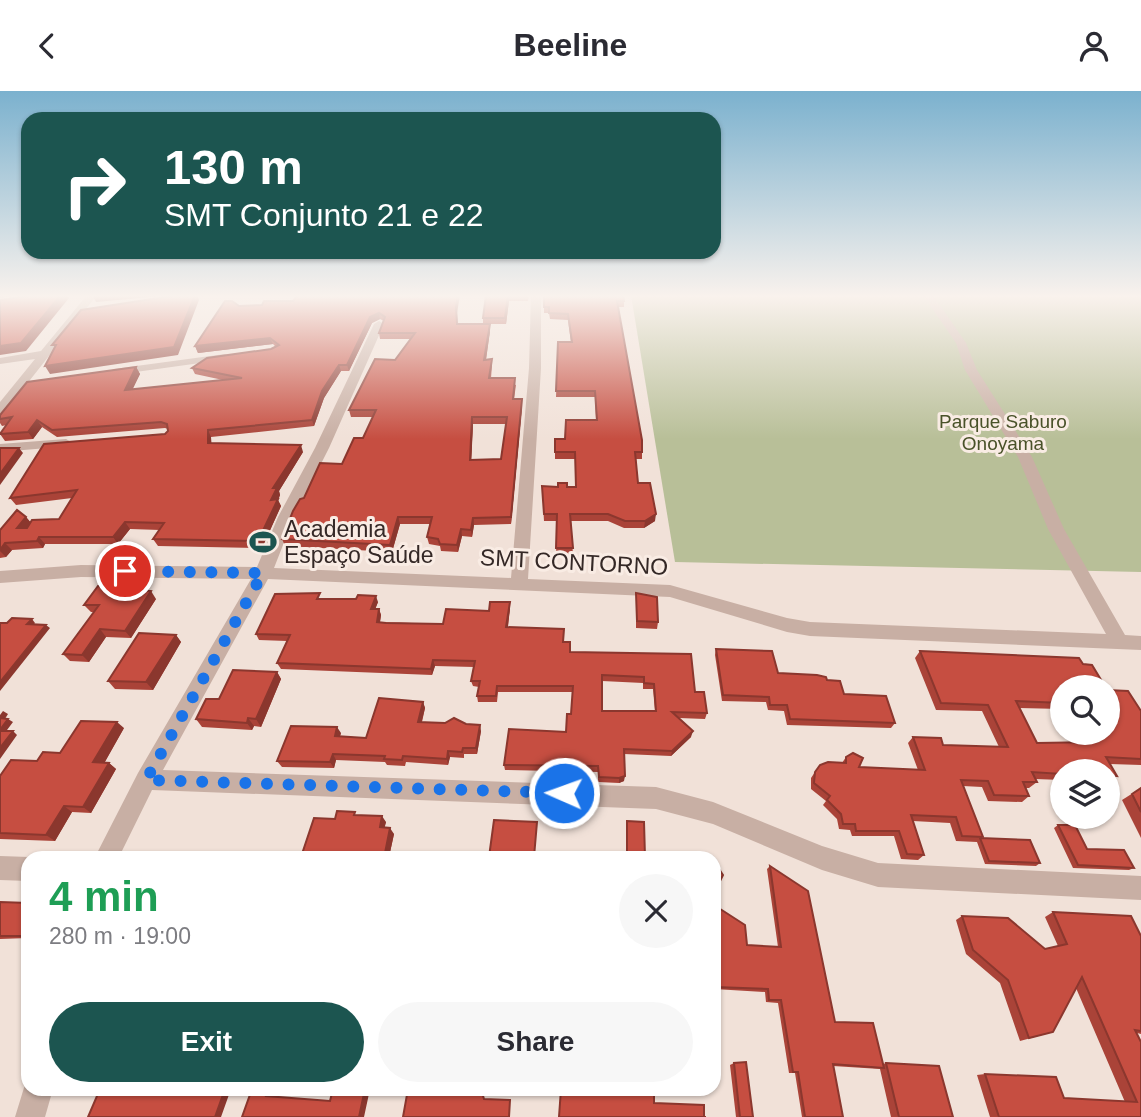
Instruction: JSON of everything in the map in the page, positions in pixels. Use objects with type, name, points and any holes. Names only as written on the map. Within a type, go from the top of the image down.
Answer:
[{"type":"street","points":[[0,410],[55,343]]},
{"type":"street","points":[[110,851],[146,780],[263,573],[286,517],[322,448],[370,343]]},
{"type":"street","points":[[520,583],[535,343]]},
{"type":"street","points":[[961,343],[971,370],[1014,437],[1056,529],[1120,642]]},
{"type":"street","points":[[0,361],[45,355]]},
{"type":"street","points":[[99,374],[231,356]]},
{"type":"street","points":[[20,384],[34,382]]},
{"type":"street","points":[[0,448],[82,442]]},
{"type":"street","name":"SMT CONTORNO","points":[[0,577],[81,571],[263,573],[670,591],[787,625],[810,629],[1141,643]]},
{"type":"street","points":[[146,780],[656,798],[689,804],[817,857],[878,875],[1141,888]]},
{"type":"street","points":[[0,868],[21,869]]},
{"type":"street","points":[[30,1117],[36,1096]]},
{"type":"green space","name":"Parque Saburo Onoyama","points":[[639,343],[1141,343],[1141,572],[675,562]]},
{"type":"building","points":[[0,343],[21,343],[21,343],[0,346]]},
{"type":"building","points":[[176,343],[174,347],[45,366],[56,345],[52,345]]},
{"type":"building","points":[[197,343],[224,343],[195,346]]},
{"type":"building","points":[[276,343],[358,343],[347,365],[339,365],[322,391],[312,420],[208,430],[208,443],[301,445],[273,488],[277,488],[271,500],[278,499],[258,541],[153,539],[164,523],[125,522],[113,537],[39,537],[37,541],[5,543],[0,550],[0,530],[17,510],[26,517],[17,528],[27,528],[32,520],[59,519],[77,490],[10,498],[44,444],[165,434],[168,431],[167,424],[161,422],[52,430],[37,420],[28,432],[0,434],[12,417],[0,419],[0,415],[27,382],[136,367],[125,390],[242,378],[192,368],[207,358],[271,349],[279,345]]},
{"type":"building","points":[[408,343],[487,343],[484,360],[492,359],[489,378],[515,378],[513,399],[522,399],[511,517],[473,518],[471,530],[461,529],[457,545],[440,544],[438,539],[427,537],[432,517],[398,517],[390,545],[282,539],[293,511],[300,499],[304,498],[320,463],[342,464],[354,438],[363,438],[376,410],[349,410],[375,359],[395,360]],"holes":[[[472,417],[507,417],[501,459],[470,460]]]},
{"type":"building","points":[[558,343],[625,343],[642,440],[642,452],[635,452],[638,483],[650,483],[656,514],[645,521],[625,521],[608,514],[570,514],[573,548],[556,548],[557,514],[544,514],[542,486],[558,487],[558,483],[567,483],[567,487],[576,487],[575,452],[555,452],[555,439],[565,439],[566,420],[597,420],[595,391],[556,391]]},
{"type":"building","points":[[0,448],[19,448],[0,474]]},
{"type":"building","points":[[98,586],[151,591],[125,631],[100,629],[82,655],[63,654],[99,605],[84,605]]},
{"type":"building","points":[[320,593],[317,599],[376,596],[371,609],[379,609],[377,622],[386,623],[443,624],[446,609],[489,611],[490,602],[510,602],[506,627],[564,629],[563,642],[570,642],[570,652],[691,654],[695,692],[704,692],[707,713],[672,712],[693,731],[672,751],[624,749],[625,776],[619,778],[599,777],[598,766],[504,765],[509,729],[566,732],[567,714],[571,714],[573,686],[497,686],[496,696],[477,696],[480,681],[471,681],[475,661],[433,660],[431,669],[277,663],[290,635],[256,634],[275,594]],"holes":[[[602,675],[644,677],[644,683],[654,684],[656,711],[602,711]]]},
{"type":"building","points":[[636,593],[657,597],[658,622],[637,621]]},
{"type":"building","points":[[12,618],[32,619],[27,624],[46,625],[0,682],[0,623],[7,623]]},
{"type":"building","points":[[139,633],[176,635],[146,682],[108,681]]},
{"type":"building","points":[[716,649],[772,651],[778,673],[817,675],[826,677],[827,680],[840,681],[844,694],[886,696],[895,723],[790,719],[787,705],[770,705],[769,697],[723,695]]},
{"type":"building","points":[[920,651],[1079,658],[1083,664],[1092,665],[1098,675],[1050,675],[1050,702],[1016,701],[1037,743],[1120,745],[1120,691],[1128,691],[1141,711],[1141,759],[1050,759],[1050,773],[1032,772],[1037,782],[1023,782],[1029,796],[994,795],[988,781],[961,780],[983,837],[962,836],[956,817],[911,815],[924,855],[907,854],[899,831],[856,831],[855,824],[843,824],[841,814],[827,800],[830,796],[814,783],[815,772],[820,765],[828,762],[846,763],[846,757],[853,753],[863,758],[859,767],[925,770],[913,737],[941,738],[943,745],[1008,747],[988,705],[941,703]]},
{"type":"building","points":[[233,670],[277,672],[256,719],[248,718],[247,723],[196,719],[206,699],[219,699]]},
{"type":"building","points":[[379,698],[423,702],[418,722],[445,723],[454,718],[466,724],[480,725],[476,748],[463,748],[462,752],[448,751],[447,759],[403,756],[402,760],[384,759],[385,756],[333,754],[330,762],[277,761],[291,726],[337,727],[335,736],[366,738]]},
{"type":"building","points":[[0,718],[8,719],[0,730]]},
{"type":"building","points":[[81,721],[117,722],[93,762],[109,763],[83,807],[64,806],[46,835],[0,833],[0,776],[11,760],[37,761],[43,752],[60,753]]},
{"type":"building","points":[[0,731],[13,731],[0,748]]},
{"type":"building","points":[[1141,788],[1141,812],[1132,794]]},
{"type":"building","points":[[337,811],[382,816],[380,827],[390,828],[385,851],[303,851],[314,818],[335,819]]},
{"type":"building","points":[[494,820],[537,822],[535,851],[490,851]]},
{"type":"building","points":[[627,821],[644,822],[645,851],[627,851]]},
{"type":"building","points":[[1060,829],[1077,829],[1087,849],[1124,850],[1134,868],[1078,865]]},
{"type":"building","points":[[980,838],[1030,840],[1040,863],[989,861]]},
{"type":"building","points":[[770,866],[808,891],[835,1022],[873,1023],[884,1068],[833,1064],[843,1117],[805,1117],[798,1072],[793,1072],[781,1000],[769,1000],[768,989],[721,987],[721,910],[745,925],[747,945],[781,947]]},
{"type":"building","points":[[0,902],[21,903],[21,936],[0,936]]},
{"type":"building","points":[[1053,912],[1131,916],[1141,936],[1141,1031],[1135,1030],[1141,1042],[1141,1117],[999,1117],[985,1074],[1056,1077],[1064,1098],[1137,1102],[1082,977],[1053,1032],[1029,1038],[1008,980],[973,950],[962,916],[1008,918],[1045,949],[1067,944]]},
{"type":"building","points":[[746,1062],[753,1117],[740,1117],[734,1063]]},
{"type":"building","points":[[886,1063],[939,1066],[953,1117],[899,1117]]},
{"type":"building","points":[[97,1096],[222,1096],[215,1117],[88,1117]]},
{"type":"building","points":[[250,1096],[330,1101],[331,1096],[364,1096],[359,1117],[242,1117]]},
{"type":"building","points":[[407,1096],[483,1096],[484,1099],[510,1100],[509,1117],[403,1117]]},
{"type":"building","points":[[560,1096],[654,1096],[654,1103],[704,1105],[704,1117],[559,1117]]},
{"type":"place","name":"Academia Espaço Saúde","points":[[263,542]]},
{"type":"route","points":[[125,571],[263,573],[146,780],[564,793]]}]
